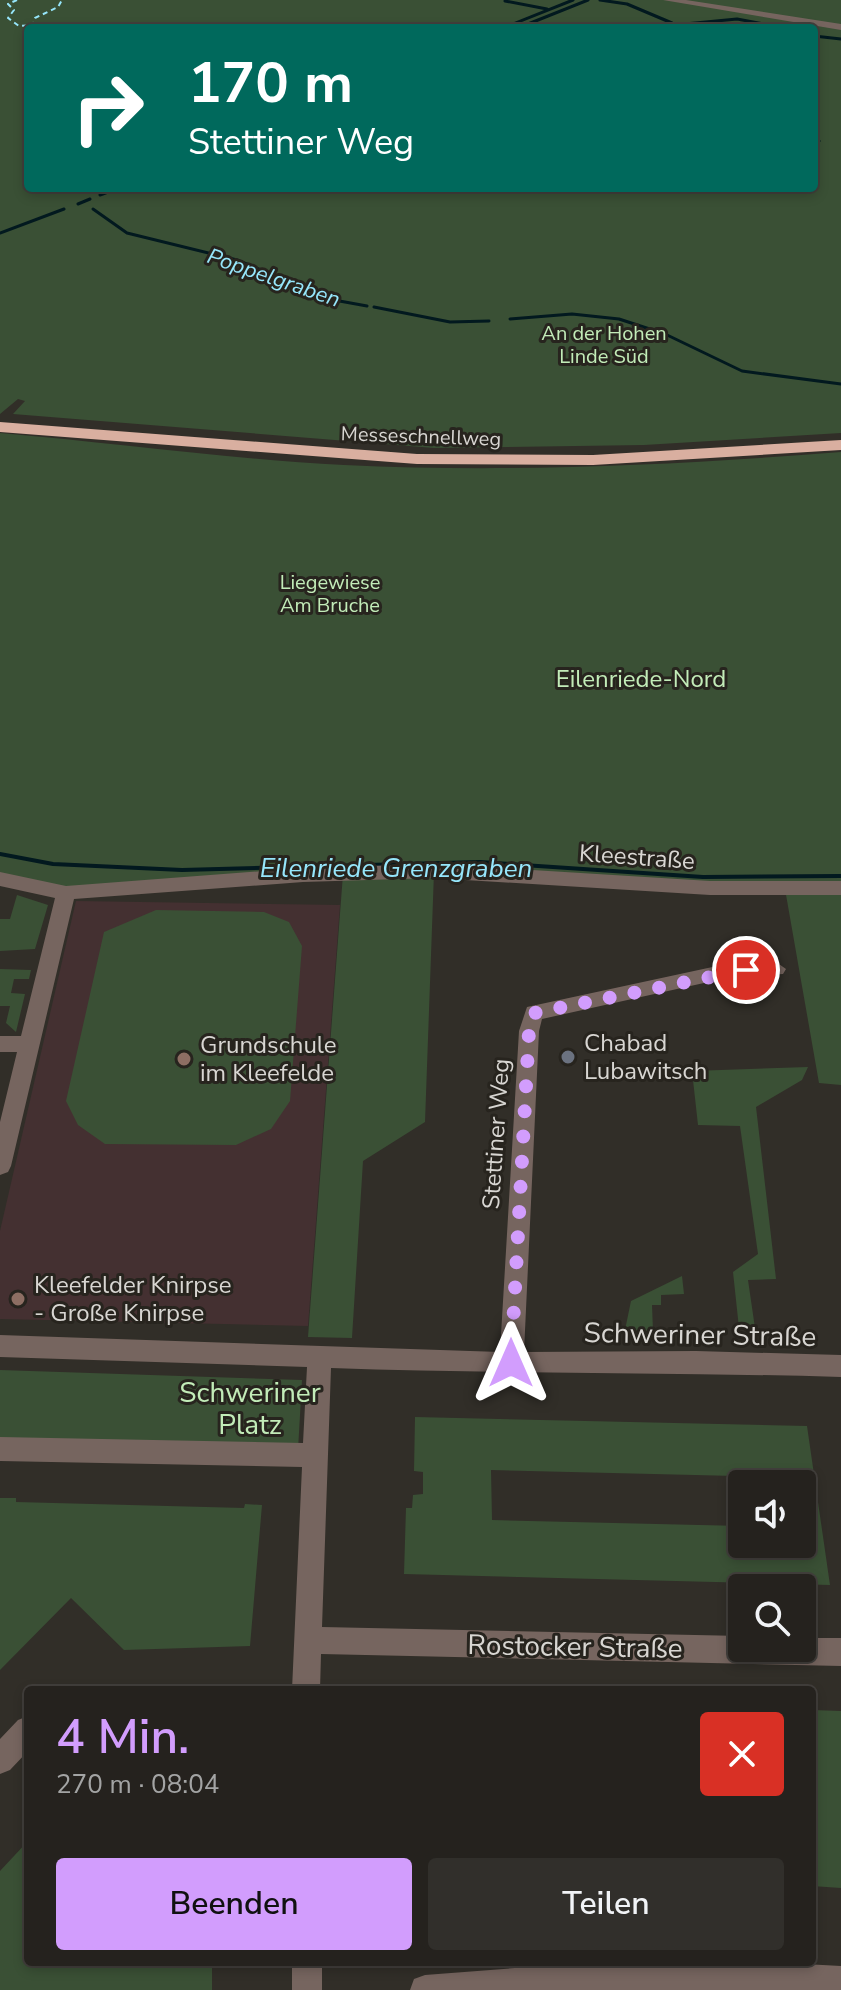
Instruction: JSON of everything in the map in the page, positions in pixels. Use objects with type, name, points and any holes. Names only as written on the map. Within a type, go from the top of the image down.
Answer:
[{"type":"highway","name":"Messeschnellweg","points":[[0,421],[347,450],[506,455],[670,451],[841,439]]},
{"type":"highway","name":"Messeschnellweg","points":[[0,427],[346,456],[432,459],[647,458],[841,445]]},
{"type":"street","points":[[668,0],[841,27]]},
{"type":"street","name":"Kleestraße","points":[[0,879],[66,893],[303,875],[433,871],[710,888],[841,888]]},
{"type":"street","points":[[0,1166],[66,893]]},
{"type":"street","name":"Stettiner Weg","points":[[511,1363],[529,1031],[534,1013],[731,970],[776,969]]},
{"type":"street","points":[[0,1044],[29,1044]]},
{"type":"street","points":[[0,1346],[319,1356],[306,1686]]},
{"type":"street","name":"Schweriner Straße","points":[[319,1356],[511,1363],[696,1362],[841,1366]]},
{"type":"street","points":[[0,1449],[315,1455]]},
{"type":"street","name":"Rostocker Straße","points":[[308,1640],[841,1652]]},
{"type":"street","points":[[0,1760],[24,1734]]},
{"type":"street","points":[[307,1966],[307,1990]]},
{"type":"street","points":[[425,1990],[630,1976],[757,1983],[841,1981]]},
{"type":"shaded area","name":"Grundschule im Kleefelde","points":[[76,901],[340,905],[308,1326],[0,1319],[0,1231]]},
{"type":"green space","name":"An der Hohen Linde Süd","points":[[0,0],[841,0],[841,433],[644,445],[434,448],[13,414],[25,401],[18,399],[0,414]]},
{"type":"green space","name":"Eilenriede-Nord","points":[[0,433],[258,459],[406,467],[593,466],[841,452],[841,1085],[819,1083],[785,889],[434,872],[425,1122],[363,1161],[352,1338],[308,1337],[343,874],[85,893],[0,879]]},
{"type":"green space","points":[[17,895],[48,905],[35,949],[0,951],[0,919],[10,919]]},
{"type":"green space","points":[[156,910],[264,912],[289,922],[302,946],[290,1101],[271,1129],[236,1145],[105,1144],[78,1125],[66,1101],[104,932]]},
{"type":"green space","points":[[0,969],[31,970],[29,979],[14,979],[11,993],[25,994],[16,1032],[6,1023],[10,1006],[0,1006]]},
{"type":"green space","points":[[808,1067],[802,1080],[756,1107],[776,1279],[748,1280],[755,1328],[739,1328],[733,1272],[758,1254],[740,1126],[698,1125],[692,1071]]},
{"type":"green space","points":[[682,1276],[684,1294],[661,1295],[661,1305],[652,1305],[653,1331],[625,1330],[631,1301]]},
{"type":"green space","name":"Schweriner Platz","points":[[0,1370],[302,1380],[298,1450],[0,1446]]},
{"type":"green space","points":[[415,1417],[807,1426],[813,1470],[728,1470],[728,1476],[491,1470],[492,1520],[728,1526],[728,1558],[816,1558],[816,1488],[830,1585],[816,1585],[816,1574],[728,1574],[728,1582],[404,1574],[406,1508],[412,1508],[413,1495],[423,1494],[423,1472],[414,1471]]},
{"type":"green space","points":[[0,1498],[16,1498],[16,1502],[244,1508],[245,1504],[262,1505],[250,1646],[124,1650],[71,1598],[0,1670]]},
{"type":"green space","points":[[816,1710],[841,1711],[841,1888],[816,1886]]},
{"type":"green space","points":[[24,1845],[24,1966],[212,1966],[212,1990],[0,1990],[0,1871]]},
{"type":"waterway","points":[[513,24],[573,0]]},
{"type":"waterway","points":[[528,24],[588,0]]},
{"type":"waterway","points":[[600,0],[627,4],[671,24]]},
{"type":"waterway","points":[[505,1],[547,9]]},
{"type":"waterway","points":[[685,24],[737,19],[764,24]]},
{"type":"waterway","points":[[818,36],[841,39]]},
{"type":"waterway","points":[[100,195],[108,192]]},
{"type":"waterway","name":"Poppelgraben","points":[[78,204],[90,199]]},
{"type":"waterway","points":[[0,233],[64,209]]},
{"type":"waterway","name":"Poppelgraben","points":[[93,209],[127,233],[237,260],[334,300],[367,306]]},
{"type":"waterway","name":"Poppelgraben","points":[[374,307],[450,322],[489,321]]},
{"type":"waterway","name":"Poppelgraben","points":[[510,319],[572,314],[619,319],[665,334],[742,371],[841,384]]},
{"type":"waterway","name":"Eilenriede Grenzgraben","points":[[0,854],[53,864],[182,870],[480,862],[703,877],[841,876]]},
{"type":"ferry route","points":[[17,0],[8,4],[14,10],[8,18],[19,26],[24,26]]},
{"type":"ferry route","points":[[33,24],[35,18],[58,7],[62,0]]},
{"type":"place","name":"Chabad Lubawitsch","points":[[568,1057]]},
{"type":"place","name":"Grundschule im Kleefelde","points":[[184,1059]]},
{"type":"place","name":"Kleefelder Knirpse - Große Knirpse","points":[[18,1299]]},
{"type":"route","points":[[511,1363],[510,1334],[529,1031],[534,1013],[731,970],[746,970]]},
{"type":"park label","name":"Liegewiese Am Bruche","points":[[330,594]]}]
